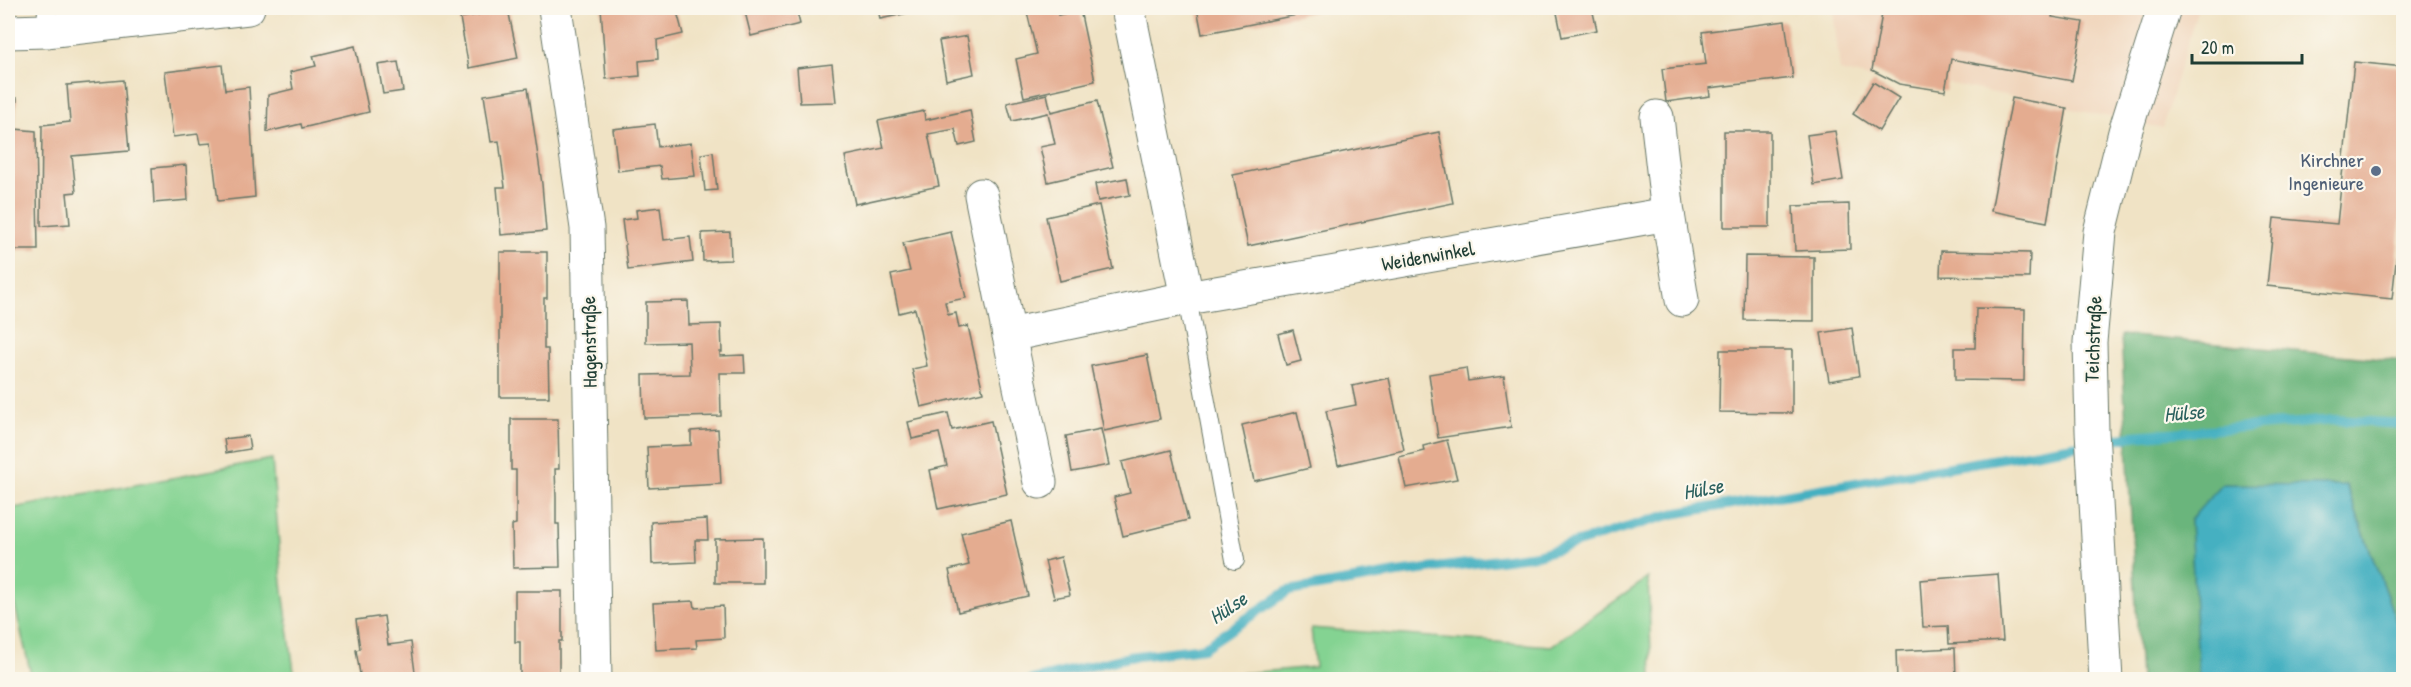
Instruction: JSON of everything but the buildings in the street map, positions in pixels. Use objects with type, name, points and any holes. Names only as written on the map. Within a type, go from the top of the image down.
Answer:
[{"type":"street","points":[[8,32],[46,19],[248,8]]},
{"type":"street","name":"Hagenstraße","points":[[555,8],[587,228],[595,680]]},
{"type":"street","points":[[1128,8],[1187,298]]},
{"type":"street","name":"Teichstraße","points":[[2106,680],[2090,342],[2100,232],[2125,132],[2164,8]]},
{"type":"street","points":[[1658,117],[1668,214],[1682,300]]},
{"type":"street","points":[[981,195],[1040,482]]},
{"type":"street","name":"Weidenwinkel","points":[[1009,335],[1187,298],[1668,214]]},
{"type":"lane","points":[[1187,298],[1235,560]]},
{"type":"shaded area","points":[[1833,8],[2198,8],[2162,128],[1947,83],[1945,91],[1873,70],[1870,78],[1840,71]]},
{"type":"green space","points":[[2121,335],[2403,361],[2403,640],[2346,485],[2190,520],[2199,679],[2140,679]]},
{"type":"green space","points":[[272,459],[282,583],[295,679],[32,679],[8,576],[8,509]]},
{"type":"green space","points":[[1648,578],[1652,679],[1181,679],[1315,667],[1311,628],[1551,646]]},
{"type":"water","points":[[2222,484],[2346,485],[2403,640],[2403,679],[2199,679],[2190,520]]},
{"type":"waterway","name":"Hülse","points":[[1032,680],[1129,657],[1203,648],[1288,591],[1397,573],[1537,555],[1672,514],[2132,436],[2334,420],[2404,424]]},
{"type":"place","name":"Kirchner Ingenieure","points":[[2376,171]]}]
